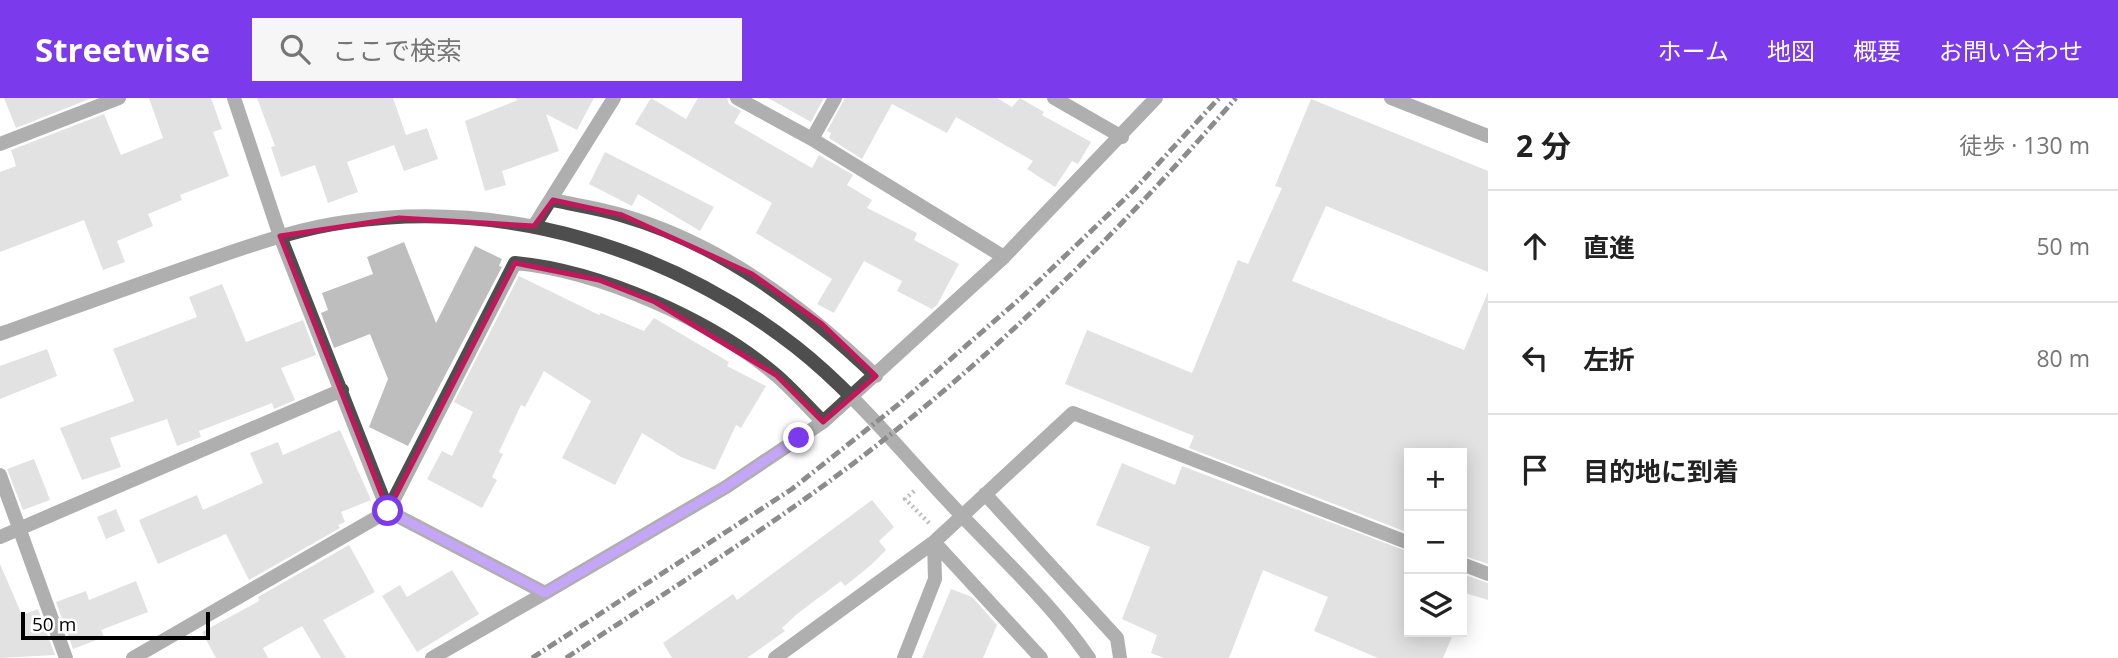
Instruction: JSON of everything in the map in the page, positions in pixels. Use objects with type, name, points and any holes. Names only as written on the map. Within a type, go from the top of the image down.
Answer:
[{"type":"street","points":[[0,144],[119,98]]},
{"type":"street","points":[[234,98],[280,236],[388,511],[545,593]]},
{"type":"street","points":[[534,226],[553,200],[614,98]]},
{"type":"street","points":[[737,98],[812,139],[1004,257]]},
{"type":"street","points":[[812,139],[835,98]]},
{"type":"street","points":[[1054,98],[1122,137]]},
{"type":"street","points":[[432,658],[726,487],[825,420],[1004,257],[1122,137],[1156,98]]},
{"type":"street","points":[[1391,98],[1488,136]]},
{"type":"street","points":[[553,200],[622,215],[684,239],[752,274],[822,324],[874,378]]},
{"type":"street","points":[[0,334],[280,236],[346,222],[399,218],[534,226],[608,244],[670,269],[732,302],[797,348],[867,414],[1056,618],[1089,658]]},
{"type":"street","points":[[133,658],[388,511],[515,263],[548,266],[655,302],[715,333],[776,375],[825,420]]},
{"type":"street","points":[[0,537],[342,390]]},
{"type":"street","points":[[775,658],[982,497],[1073,413],[1404,541]]},
{"type":"street","points":[[0,475],[21,527],[66,658]]},
{"type":"street","points":[[982,497],[1117,638],[1120,658]]},
{"type":"street","points":[[904,658],[935,579],[935,535]]},
{"type":"street","points":[[935,535],[1041,658]]},
{"type":"street","points":[[1467,566],[1488,574]]},
{"type":"path","points":[[914,491],[905,499],[935,535]]},
{"type":"highlighted area","points":[[553,200],[622,215],[752,274],[822,324],[876,376],[823,422],[776,375],[655,302],[599,280],[515,263],[388,511],[280,236],[399,218],[534,226]]},
{"type":"building","points":[[4,98],[92,98],[16,128]]},
{"type":"building","points":[[149,98],[211,98],[222,129],[213,132],[229,176],[180,195],[182,200],[148,214],[153,226],[117,241],[125,262],[103,270],[84,220],[0,252],[0,172],[16,166],[11,150],[104,114],[121,155],[163,138]]},
{"type":"building","points":[[257,98],[393,98],[406,135],[427,128],[438,159],[404,171],[394,145],[347,162],[358,192],[328,203],[315,165],[281,177],[271,147],[275,146]]},
{"type":"building","points":[[515,98],[594,98],[577,130],[546,114],[559,151],[502,171],[506,185],[485,191],[465,121],[518,100]]},
{"type":"building","points":[[651,98],[686,119],[698,98],[727,98],[729,104],[741,111],[734,123],[812,168],[819,155],[853,175],[847,185],[872,200],[867,208],[917,233],[914,240],[959,264],[937,305],[932,309],[897,291],[902,281],[864,261],[834,313],[817,304],[832,279],[756,233],[772,203],[635,124]]},
{"type":"building","points":[[768,98],[824,98],[811,122]]},
{"type":"building","points":[[845,98],[997,98],[1012,107],[1020,98],[1044,112],[1042,115],[1091,142],[1078,164],[1072,161],[1055,187],[1027,169],[1033,161],[956,117],[947,133],[892,104],[862,159],[829,138],[831,133],[827,131]]},
{"type":"building","points":[[1311,99],[1488,171],[1488,272],[1326,206],[1292,281],[1464,350],[1488,292],[1488,564],[1467,557],[1467,448],[1404,448],[1404,531],[1189,448],[1194,436],[1065,384],[1087,330],[1192,373],[1238,260],[1248,264],[1282,188],[1275,186]]},
{"type":"building","points":[[605,152],[714,207],[700,231],[638,194],[632,206],[589,184]]},
{"type":"building","points":[[404,242],[436,323],[475,246],[502,259],[499,266],[502,267],[408,446],[369,427],[388,379],[370,334],[334,348],[321,313],[328,310],[322,293],[373,274],[367,257]]},
{"type":"building","points":[[519,276],[599,315],[601,313],[644,331],[654,318],[729,362],[727,366],[766,386],[741,428],[736,425],[715,470],[681,457],[642,433],[615,485],[562,458],[591,401],[544,371],[525,407],[521,405],[499,452],[503,454],[492,477],[497,480],[482,508],[427,479],[442,451],[452,456],[473,412],[454,402]]},
{"type":"building","points":[[222,284],[246,342],[303,320],[316,355],[281,368],[295,400],[274,409],[272,403],[199,431],[201,437],[177,446],[167,419],[110,438],[121,467],[82,480],[60,428],[134,401],[113,349],[197,317],[189,297]]},
{"type":"building","points":[[47,349],[57,376],[0,399],[0,366]]},
{"type":"building","points":[[340,430],[371,500],[341,512],[345,522],[338,525],[340,528],[249,580],[226,534],[158,564],[139,520],[197,495],[203,510],[263,483],[250,453],[278,442],[283,455]]},
{"type":"building","points":[[34,459],[50,500],[23,510],[7,469]]},
{"type":"building","points":[[1122,463],[1175,485],[1182,466],[1404,550],[1404,637],[1452,637],[1443,658],[1378,658],[1314,631],[1328,597],[1263,570],[1229,658],[1164,658],[1151,653],[1157,635],[1122,619],[1150,547],[1096,525]]},
{"type":"building","points":[[872,500],[894,527],[879,541],[886,550],[845,586],[841,581],[797,614],[782,628],[785,631],[747,658],[672,658],[663,643],[733,594],[737,600]]},
{"type":"building","points":[[116,509],[125,531],[106,539],[97,517]]},
{"type":"building","points":[[349,545],[375,592],[323,620],[346,658],[321,658],[302,626],[263,648],[268,658],[216,658],[202,632],[259,601],[258,597]]},
{"type":"building","points":[[0,564],[22,615],[38,609],[55,655],[0,658]]},
{"type":"building","points":[[452,570],[479,614],[417,652],[382,596],[400,585],[407,597]]},
{"type":"building","points":[[1467,576],[1488,583],[1488,600],[1467,594]]},
{"type":"building","points":[[136,581],[148,612],[101,630],[104,637],[73,649],[56,602],[86,591],[89,600]]},
{"type":"building","points":[[951,589],[972,597],[997,625],[983,658],[922,658]]},
{"type":"railway","points":[[532,658],[792,489],[899,404],[1022,297],[1133,191],[1219,98]]},
{"type":"railway","points":[[566,658],[791,509],[914,416],[1012,331],[1104,241],[1236,98]]},
{"type":"route","points":[[388,511],[545,593],[726,487],[799,438]]}]
